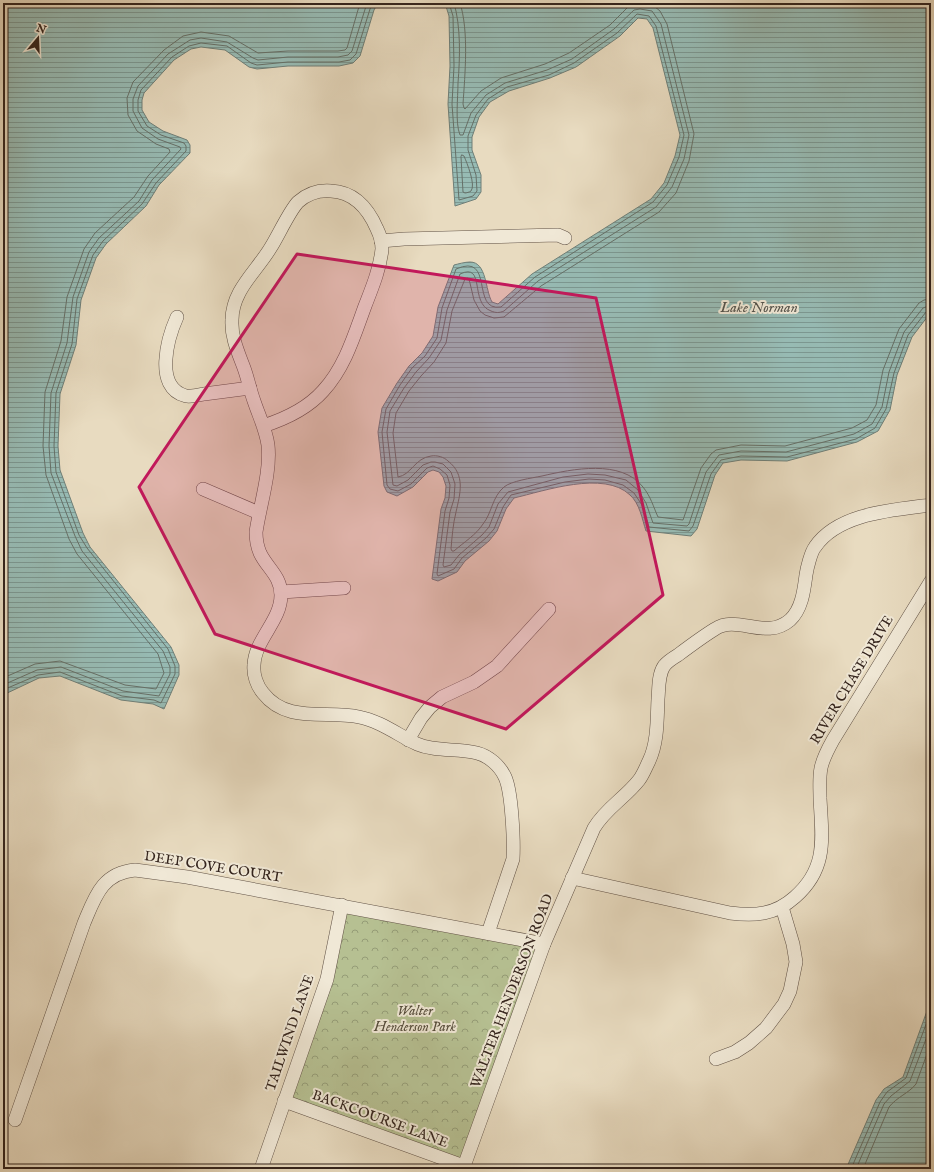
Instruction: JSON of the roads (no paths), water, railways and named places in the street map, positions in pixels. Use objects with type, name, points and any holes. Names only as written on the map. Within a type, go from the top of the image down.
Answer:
[{"type":"street","points":[[263,426],[278,421],[308,405],[336,376],[348,352],[376,276],[380,261],[381,241],[377,229],[368,212],[361,203],[352,196],[331,191],[312,193],[298,203],[270,250],[244,284],[235,301],[233,309],[233,337],[268,444],[269,459],[256,532],[257,543],[260,553],[272,570],[281,592],[278,609],[255,653],[254,665],[256,681],[261,691],[279,708],[295,713],[359,717],[370,720],[424,747],[440,750],[466,751],[480,754],[499,768],[505,776],[511,805],[514,848],[512,859],[488,933]]},
{"type":"street","points":[[381,241],[404,239],[558,235],[565,238]]},
{"type":"street","points":[[177,317],[166,350],[166,369],[169,382],[174,388],[186,396],[250,388]]},
{"type":"street","points":[[203,489],[259,513]]},
{"type":"street","name":"WALTER HENDERSON ROAD","points":[[464,1168],[544,944],[572,878],[601,817],[640,779],[650,760],[656,731],[659,684],[661,672],[665,664],[717,627],[730,624],[770,629],[791,620],[804,593],[806,574],[814,548],[830,530],[847,522],[874,514],[931,505]]},
{"type":"street","name":"RIVER CHASE DRIVE","points":[[572,878],[730,913],[750,915],[761,914],[782,907],[790,902],[804,890],[815,873],[819,862],[822,849],[822,831],[819,782],[824,757],[931,581]]},
{"type":"street","points":[[281,592],[344,588]]},
{"type":"street","points":[[408,740],[421,718],[430,707],[442,697],[474,682],[497,666],[549,609]]},
{"type":"street","name":"DEEP COVE COURT","points":[[15,1120],[94,899],[102,886],[116,874],[135,870],[187,877],[544,944]]},
{"type":"street","name":"TAILWIND LANE","points":[[261,1169],[326,979],[342,906]]},
{"type":"street","points":[[716,1059],[735,1052],[749,1043],[766,1028],[784,1004],[790,991],[796,962],[793,944],[782,907]]},
{"type":"street","name":"BACKCOURSE LANE","points":[[284,1101],[464,1168]]},
{"type":"water","points":[[3,3],[378,3],[374,10],[360,56],[353,63],[339,66],[288,66],[257,69],[249,67],[225,50],[201,47],[191,49],[174,60],[144,93],[142,110],[149,122],[163,131],[187,140],[190,145],[190,153],[159,185],[146,206],[106,244],[96,258],[81,300],[76,345],[60,394],[58,446],[60,470],[83,533],[90,547],[171,647],[179,665],[179,675],[164,709],[153,704],[121,700],[60,676],[39,678],[3,695]]},
{"type":"water","name":"Lake Norman","points":[[445,3],[931,3],[931,312],[912,337],[897,375],[890,410],[878,431],[857,442],[787,461],[741,460],[723,463],[715,475],[697,529],[691,536],[646,531],[636,503],[630,495],[619,488],[605,484],[574,484],[514,498],[506,509],[497,531],[489,541],[465,561],[457,572],[438,581],[432,579],[441,509],[445,498],[446,486],[443,477],[439,472],[433,470],[428,472],[413,487],[397,496],[387,492],[384,486],[378,432],[382,408],[409,366],[422,353],[433,336],[438,307],[454,265],[470,262],[476,263],[483,271],[492,302],[498,304],[532,274],[651,199],[664,183],[675,156],[680,135],[653,28],[647,19],[638,18],[620,36],[576,67],[550,78],[509,91],[490,102],[479,117],[472,137],[472,150],[481,175],[481,192],[476,199],[455,206],[448,104],[450,66],[449,16]]},
{"type":"water","points":[[931,1000],[931,1162],[922,1169],[846,1169],[876,1100],[884,1089],[903,1077]]},
{"type":"park label","name":"Walter Henderson Park","points":[[415,1020]]}]
